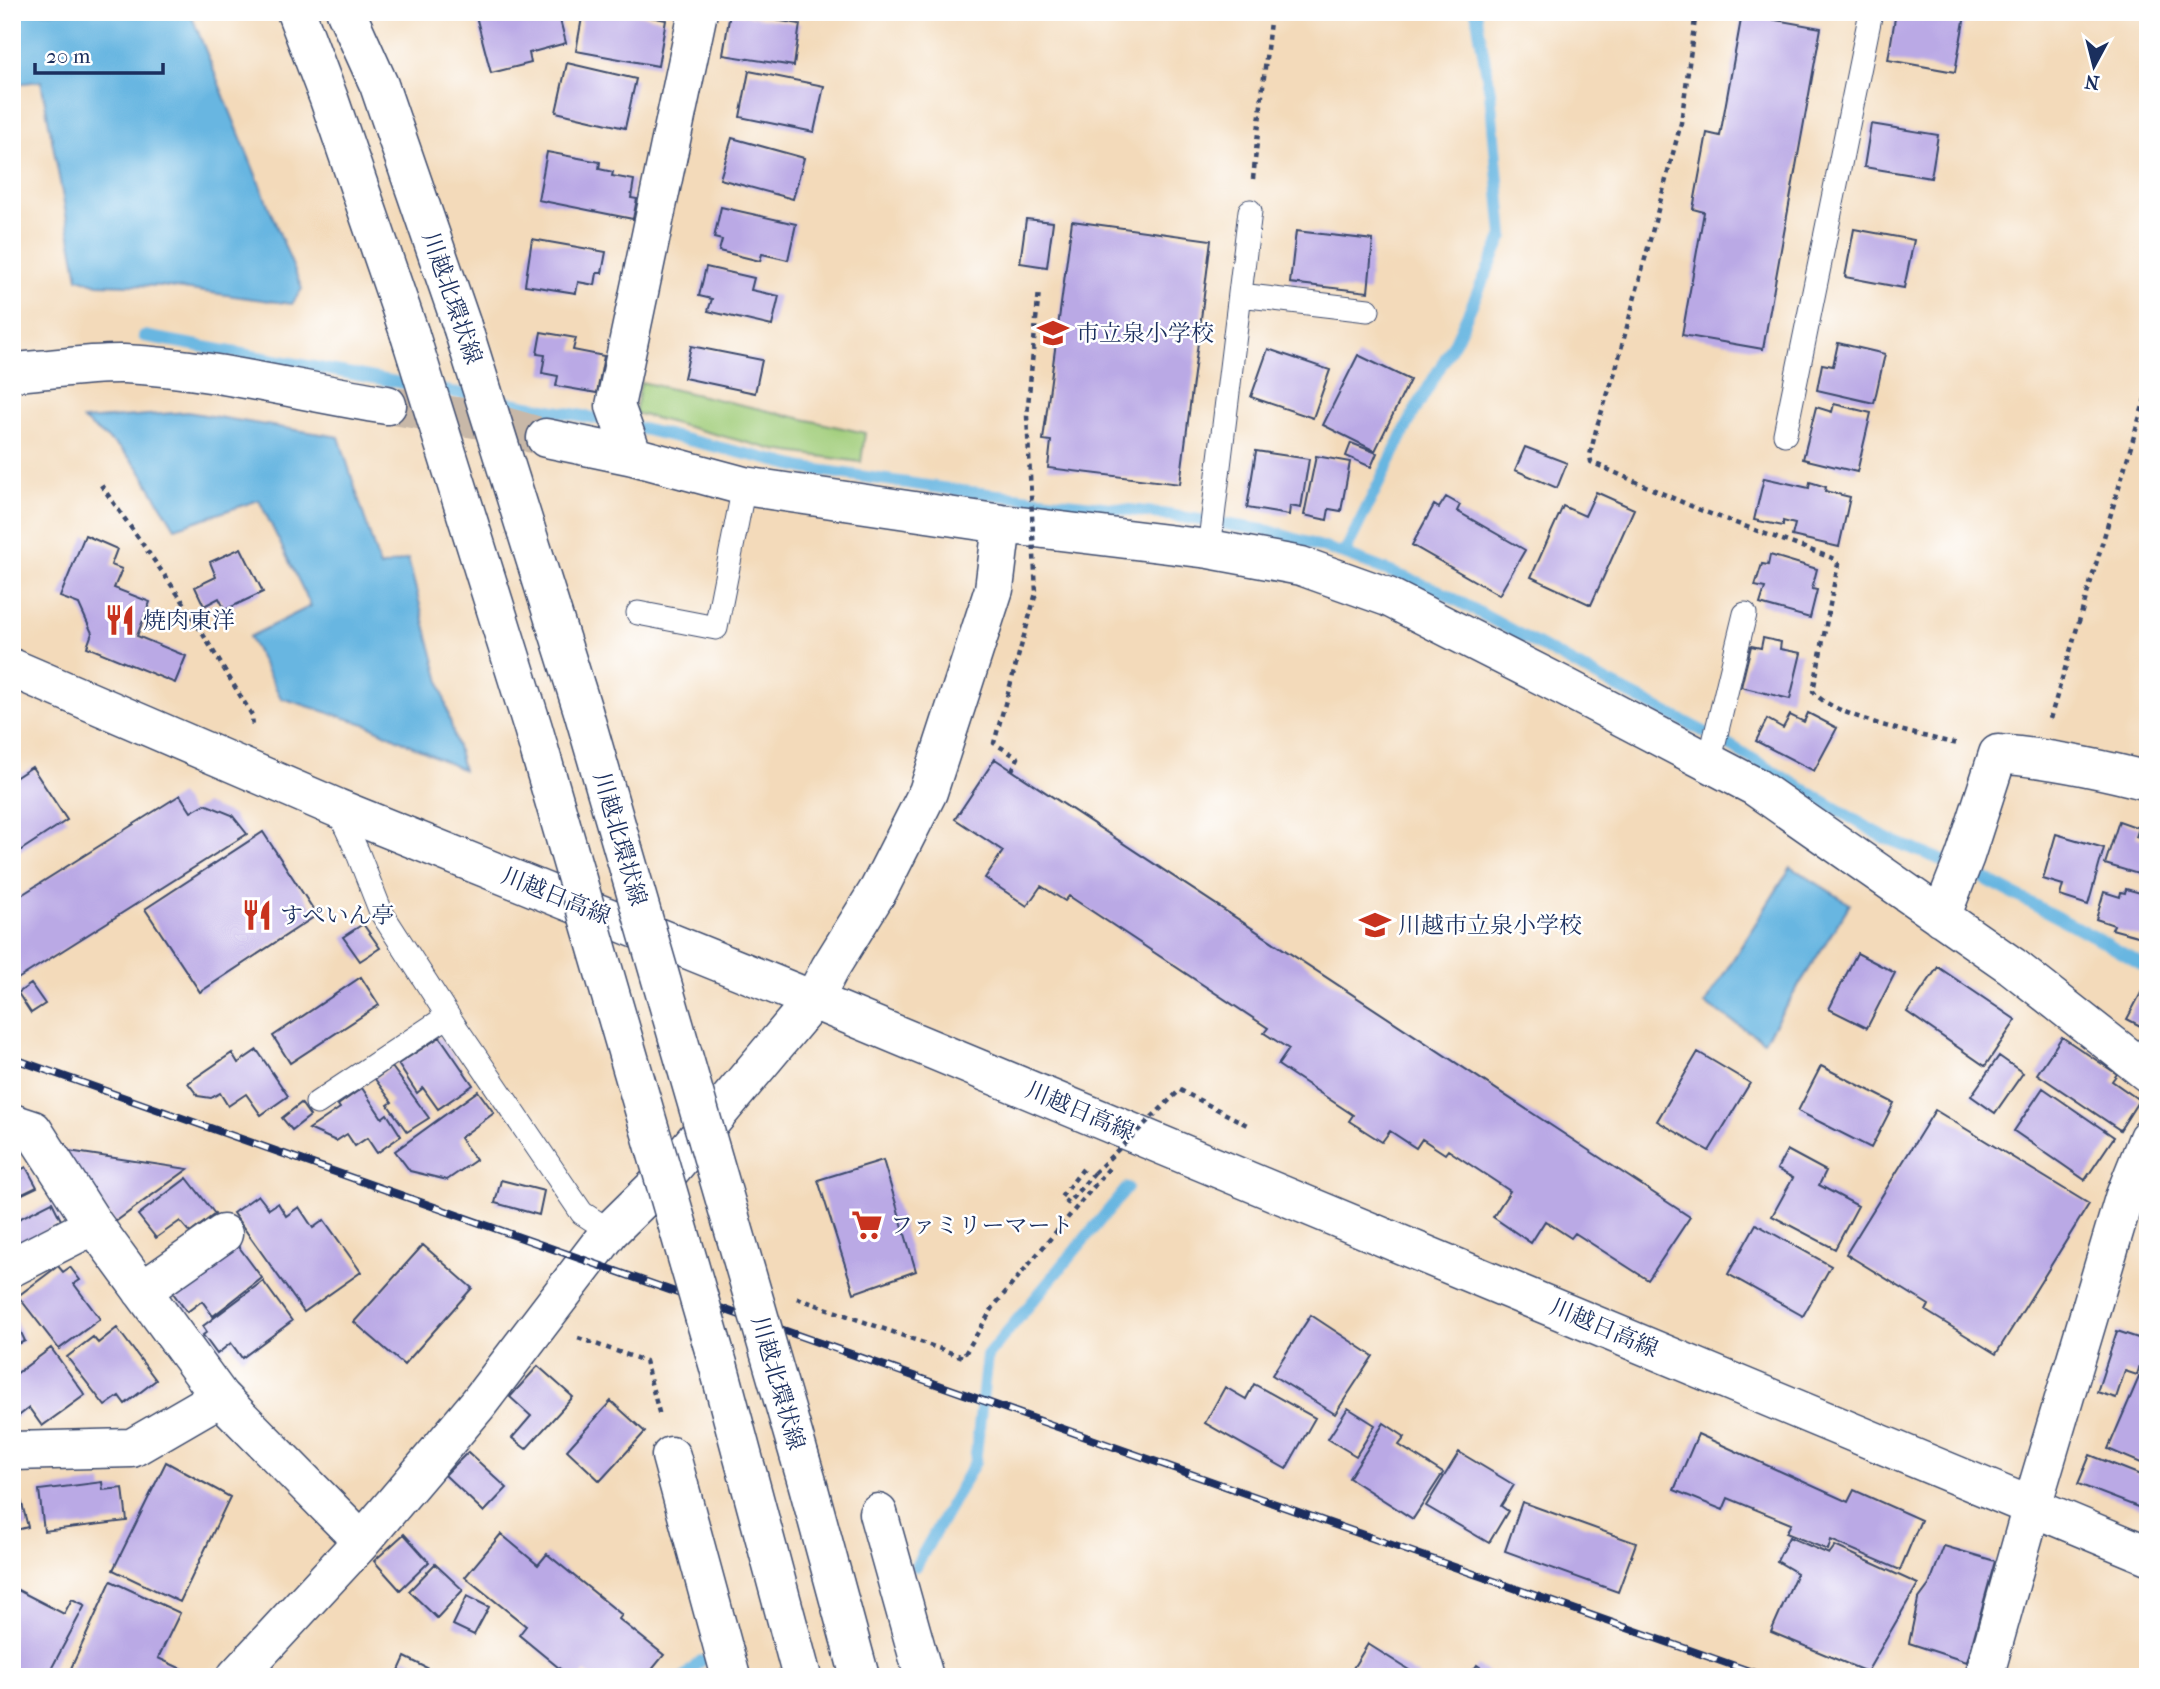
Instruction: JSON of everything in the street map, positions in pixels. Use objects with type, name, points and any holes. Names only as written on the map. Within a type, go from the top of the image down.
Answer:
[{"type":"street","points":[[296,12],[329,99],[410,335],[533,728],[715,1351],[802,1677]]},
{"type":"street","name":"川越北環状線","points":[[346,12],[379,85],[463,326],[583,711],[792,1429],[860,1677]]},
{"type":"street","points":[[633,456],[615,406],[698,12]]},
{"type":"street","points":[[12,372],[121,364],[206,371],[387,405]]},
{"type":"street","points":[[546,438],[633,456],[744,486],[1002,524],[1209,549],[1301,566],[1388,597],[1565,687],[1714,745],[1754,786],[2012,966],[2148,1073]]},
{"type":"street","points":[[246,1674],[478,1404],[610,1231],[663,1179],[813,1000],[880,889],[928,792],[994,589],[1002,524]]},
{"type":"street","name":"川越日高線","points":[[12,668],[337,808],[813,1000],[2148,1555]]},
{"type":"street","points":[[1941,917],[1965,856],[1998,754],[2039,757],[2093,766],[2148,782]]},
{"type":"street","points":[[12,1123],[33,1130],[94,1225],[220,1397],[362,1541]]},
{"type":"street","points":[[1984,1677],[2124,1198],[2148,1138]]},
{"type":"street","points":[[12,1267],[94,1225]]},
{"type":"street","points":[[142,1291],[223,1234]]},
{"type":"street","points":[[12,1451],[132,1448],[220,1397]]},
{"type":"street","points":[[671,1456],[730,1677]]},
{"type":"street","points":[[878,1513],[924,1677]]},
{"type":"lane","points":[[1785,434],[1871,12]]},
{"type":"lane","points":[[1209,549],[1250,211]]},
{"type":"lane","points":[[1240,295],[1368,310]]},
{"type":"lane","points":[[638,613],[716,628],[744,486]]},
{"type":"lane","points":[[1714,745],[1745,614]]},
{"type":"lane","points":[[337,808],[381,912],[448,1016],[582,1213],[610,1231]]},
{"type":"lane","points":[[317,1103],[448,1016]]},
{"type":"path","points":[[1250,211],[1271,12]]},
{"type":"path","points":[[1696,12],[1681,123],[1615,372],[1597,426],[1590,455],[1591,462],[1700,510],[1832,558],[1838,564],[1815,680],[1814,691],[1818,699],[1888,728],[1998,754]]},
{"type":"path","points":[[1012,770],[1018,758],[995,743],[1036,593],[1027,416],[1039,290]]},
{"type":"path","points":[[2039,757],[2148,388]]},
{"type":"path","points":[[101,485],[184,603],[252,715],[253,732]]},
{"type":"path","points":[[1083,1169],[1061,1197],[1068,1203],[1094,1173],[1180,1090],[1247,1125]]},
{"type":"path","points":[[793,1296],[963,1357],[994,1306],[1114,1163]]},
{"type":"path","points":[[538,1323],[645,1361],[671,1456]]},
{"type":"green space","points":[[641,382],[865,433],[861,462],[775,450],[635,413]]},
{"type":"water","points":[[12,12],[190,12],[302,289],[292,304],[161,286],[98,284],[78,278],[41,81],[16,84],[12,66]]},
{"type":"water","points":[[187,412],[339,437],[380,567],[408,559],[463,770],[368,725],[281,698],[249,637],[311,606],[259,500],[175,528],[138,467],[122,450],[83,420]]},
{"type":"water","points":[[1791,867],[1850,904],[1764,1041],[1705,1004]]},
{"type":"building","points":[[471,12],[558,12],[566,43],[529,53],[531,63],[491,73],[476,16]]},
{"type":"building","points":[[583,12],[625,12],[666,20],[658,66],[576,51]]},
{"type":"building","points":[[1896,12],[1950,12],[1965,15],[1955,72],[1888,60]]},
{"type":"building","points":[[730,13],[800,24],[794,66],[723,55]]},
{"type":"building","points":[[1742,14],[1821,28],[1763,349],[1682,335],[1704,212],[1693,209],[1707,133],[1720,136]]},
{"type":"building","points":[[567,63],[636,79],[625,128],[556,112]]},
{"type":"building","points":[[749,71],[824,86],[814,132],[740,117]]},
{"type":"building","points":[[1871,124],[1938,135],[1931,178],[1864,167]]},
{"type":"building","points":[[732,138],[804,158],[793,199],[720,179]]},
{"type":"building","points":[[547,152],[600,162],[599,169],[613,172],[612,176],[634,180],[631,198],[637,199],[633,219],[538,200]]},
{"type":"building","points":[[721,207],[796,224],[788,260],[762,254],[760,261],[719,251],[722,240],[714,238]]},
{"type":"building","points":[[1026,219],[1053,222],[1047,267],[1020,263]]},
{"type":"building","points":[[1072,221],[1211,240],[1180,484],[1048,468],[1051,441],[1043,440]]},
{"type":"building","points":[[1854,229],[1914,240],[1904,288],[1845,277]]},
{"type":"building","points":[[1296,231],[1373,240],[1368,292],[1290,283]]},
{"type":"building","points":[[532,239],[606,252],[602,273],[597,273],[595,285],[578,282],[576,293],[525,285]]},
{"type":"building","points":[[706,267],[754,278],[751,290],[779,296],[772,326],[708,311],[712,299],[699,296]]},
{"type":"building","points":[[541,332],[576,338],[573,350],[604,356],[597,393],[556,386],[558,376],[542,373],[545,355],[537,354]]},
{"type":"building","points":[[1838,343],[1885,354],[1874,403],[1817,390],[1822,364],[1833,366]]},
{"type":"building","points":[[691,346],[762,360],[755,393],[684,378]]},
{"type":"building","points":[[1268,349],[1330,370],[1313,418],[1251,397]]},
{"type":"building","points":[[1358,355],[1410,380],[1375,451],[1323,425]]},
{"type":"building","points":[[1834,404],[1871,413],[1857,472],[1803,459],[1816,407],[1832,412]]},
{"type":"building","points":[[1351,443],[1377,453],[1371,467],[1346,456]]},
{"type":"building","points":[[1525,447],[1567,463],[1557,488],[1515,470]]},
{"type":"building","points":[[1256,451],[1309,459],[1301,508],[1290,506],[1289,515],[1247,508]]},
{"type":"building","points":[[1316,456],[1350,462],[1341,511],[1329,509],[1327,520],[1304,515]]},
{"type":"building","points":[[1764,478],[1809,488],[1810,482],[1826,487],[1825,491],[1850,497],[1839,547],[1792,536],[1795,524],[1783,521],[1783,526],[1754,520]]},
{"type":"building","points":[[1596,492],[1634,509],[1591,605],[1531,577],[1563,506],[1585,516]]},
{"type":"building","points":[[1446,497],[1460,505],[1457,511],[1525,550],[1499,595],[1412,545],[1434,505],[1439,508]]},
{"type":"building","points":[[85,535],[117,549],[111,565],[122,569],[114,588],[150,602],[137,636],[186,656],[175,683],[87,647],[92,633],[79,604],[60,597]]},
{"type":"building","points":[[241,548],[263,592],[225,610],[219,598],[204,606],[195,587],[216,577],[210,562]]},
{"type":"building","points":[[1770,555],[1817,569],[1812,589],[1817,590],[1810,618],[1760,604],[1765,588],[1755,586],[1762,564],[1768,565]]},
{"type":"building","points":[[1763,638],[1781,642],[1780,649],[1801,653],[1790,699],[1741,687],[1751,646],[1761,648]]},
{"type":"building","points":[[1808,713],[1837,728],[1814,771],[1756,741],[1767,719],[1783,728],[1790,715],[1804,722]]},
{"type":"building","points":[[995,759],[1690,1217],[1648,1280],[1575,1233],[1571,1238],[1545,1221],[1531,1243],[1493,1217],[1510,1191],[1448,1150],[1445,1154],[1422,1139],[1416,1148],[1390,1131],[1382,1142],[1349,1121],[1353,1115],[1278,1065],[1289,1049],[1264,1033],[1268,1028],[1069,896],[1065,901],[1041,886],[1027,906],[985,878],[1003,851],[955,819]]},
{"type":"building","points":[[32,767],[67,820],[12,856],[12,780]]},
{"type":"building","points":[[180,795],[191,812],[205,804],[232,815],[247,834],[16,980],[12,975],[12,901]]},
{"type":"building","points":[[2119,821],[2139,828],[2136,837],[2148,841],[2148,877],[2105,864]]},
{"type":"building","points":[[263,832],[317,915],[200,992],[145,909]]},
{"type":"building","points":[[2056,834],[2104,848],[2088,905],[2060,896],[2063,885],[2043,879]]},
{"type":"building","points":[[2126,889],[2148,895],[2148,939],[2112,929],[2114,925],[2096,919],[2104,892],[2120,897],[2121,892],[2125,893]]},
{"type":"building","points":[[363,924],[380,948],[360,961],[343,937]]},
{"type":"building","points":[[1857,953],[1895,973],[1867,1028],[1829,1009]]},
{"type":"building","points":[[1938,967],[2016,1020],[1985,1066],[1907,1012]]},
{"type":"building","points":[[361,977],[379,1005],[290,1063],[273,1036]]},
{"type":"building","points":[[31,984],[45,1004],[31,1013],[18,993]]},
{"type":"building","points":[[2142,991],[2148,994],[2148,1030],[2127,1019]]},
{"type":"building","points":[[440,1037],[473,1085],[438,1109],[423,1088],[417,1093],[398,1064]]},
{"type":"building","points":[[2062,1037],[2117,1074],[2112,1081],[2139,1100],[2120,1130],[2037,1074]]},
{"type":"building","points":[[257,1050],[288,1096],[261,1115],[246,1094],[228,1106],[220,1093],[211,1098],[198,1096],[188,1083],[232,1053],[238,1063]]},
{"type":"building","points":[[1698,1052],[1750,1083],[1709,1151],[1657,1121]]},
{"type":"building","points":[[1999,1056],[2023,1073],[1995,1113],[1971,1096]]},
{"type":"building","points":[[1821,1066],[1894,1103],[1871,1148],[1798,1111]]},
{"type":"building","points":[[392,1067],[429,1118],[407,1132],[388,1105],[392,1102],[375,1079]]},
{"type":"building","points":[[362,1088],[382,1118],[387,1114],[401,1136],[377,1153],[367,1138],[355,1146],[347,1134],[336,1141],[309,1129],[340,1108],[338,1105]]},
{"type":"building","points":[[2043,1088],[2114,1137],[2085,1180],[2014,1131]]},
{"type":"building","points":[[478,1091],[494,1113],[460,1138],[476,1160],[447,1180],[410,1171],[395,1151]]},
{"type":"building","points":[[301,1103],[310,1116],[292,1130],[282,1118]]},
{"type":"building","points":[[1935,1110],[2089,1204],[1996,1354],[1926,1311],[1929,1305],[1846,1254]]},
{"type":"building","points":[[62,1150],[188,1169],[115,1222]]},
{"type":"building","points":[[1787,1150],[1826,1171],[1819,1185],[1858,1206],[1835,1249],[1772,1216],[1793,1178],[1777,1169]]},
{"type":"building","name":"ファミリーマート","points":[[883,1160],[916,1271],[854,1293],[818,1180]]},
{"type":"building","points":[[26,1167],[37,1187],[12,1199],[12,1174]]},
{"type":"building","points":[[187,1178],[215,1214],[190,1233],[180,1221],[156,1238],[138,1215]]},
{"type":"building","points":[[501,1180],[544,1191],[539,1215],[495,1203]]},
{"type":"building","points":[[258,1195],[269,1209],[278,1203],[286,1216],[299,1207],[313,1228],[324,1220],[361,1272],[304,1312],[233,1213]]},
{"type":"building","points":[[52,1202],[62,1222],[12,1247],[12,1204],[19,1219]]},
{"type":"building","points":[[1756,1224],[1831,1266],[1803,1316],[1728,1274]]},
{"type":"building","points":[[233,1239],[262,1278],[213,1316],[202,1301],[187,1312],[173,1293],[177,1290],[172,1285]]},
{"type":"building","points":[[423,1245],[472,1288],[404,1365],[354,1322]]},
{"type":"building","points":[[58,1266],[63,1272],[70,1267],[80,1280],[74,1284],[100,1319],[59,1349],[18,1296]]},
{"type":"building","points":[[263,1281],[292,1321],[242,1358],[231,1343],[217,1354],[203,1335],[207,1332],[203,1326]]},
{"type":"building","points":[[12,1313],[25,1341],[12,1347]]},
{"type":"building","points":[[1311,1315],[1373,1356],[1335,1414],[1272,1375]]},
{"type":"building","points":[[117,1328],[156,1380],[125,1404],[119,1396],[105,1406],[67,1357],[93,1337],[98,1343]]},
{"type":"building","points":[[2117,1331],[2147,1341],[2137,1375],[2125,1371],[2116,1398],[2097,1392]]},
{"type":"building","points":[[51,1348],[85,1395],[42,1426],[29,1408],[16,1418],[12,1413],[12,1377]]},
{"type":"building","points":[[538,1366],[573,1397],[526,1449],[512,1438],[531,1416],[510,1397]]},
{"type":"building","points":[[2139,1377],[2148,1381],[2148,1466],[2108,1449]]},
{"type":"building","points":[[1254,1384],[1315,1418],[1286,1469],[1205,1423],[1225,1387],[1246,1399]]},
{"type":"building","points":[[611,1401],[645,1432],[600,1481],[567,1450]]},
{"type":"building","points":[[1348,1408],[1375,1425],[1356,1456],[1328,1439]]},
{"type":"building","points":[[1384,1423],[1405,1437],[1399,1445],[1443,1473],[1413,1519],[1349,1478]]},
{"type":"building","points":[[1698,1434],[1848,1502],[1854,1490],[1921,1520],[1900,1570],[1831,1540],[1828,1550],[1786,1533],[1791,1524],[1728,1498],[1723,1510],[1674,1490]]},
{"type":"building","points":[[468,1452],[507,1488],[484,1512],[445,1475]]},
{"type":"building","points":[[1459,1452],[1514,1485],[1501,1506],[1508,1511],[1489,1543],[1426,1506]]},
{"type":"building","points":[[2090,1455],[2148,1478],[2148,1511],[2078,1484]]},
{"type":"building","points":[[166,1462],[230,1497],[180,1602],[113,1570]]},
{"type":"building","points":[[16,1480],[28,1527],[12,1531],[12,1481]]},
{"type":"building","points":[[102,1482],[103,1490],[123,1488],[127,1521],[44,1531],[39,1490]]},
{"type":"building","points":[[1522,1502],[1636,1543],[1618,1592],[1505,1551]]},
{"type":"building","points":[[404,1534],[429,1562],[400,1590],[374,1561]]},
{"type":"building","points":[[501,1534],[538,1565],[547,1554],[622,1615],[619,1619],[664,1655],[646,1677],[592,1677],[585,1672],[581,1677],[570,1677],[519,1635],[526,1626],[465,1577]]},
{"type":"building","points":[[1789,1537],[1829,1554],[1835,1546],[1918,1584],[1867,1672],[1771,1632],[1797,1573],[1777,1561]]},
{"type":"building","points":[[1944,1546],[1995,1561],[1967,1662],[1909,1643],[1918,1600],[1929,1585]]},
{"type":"building","points":[[435,1564],[463,1590],[437,1618],[409,1591]]},
{"type":"building","points":[[111,1581],[180,1613],[158,1658],[199,1677],[67,1677]]},
{"type":"building","points":[[12,1587],[64,1614],[72,1599],[85,1605],[47,1677],[12,1677]]},
{"type":"building","points":[[467,1596],[489,1607],[474,1635],[453,1625]]},
{"type":"building","points":[[1368,1644],[1420,1677],[1355,1677],[1350,1673]]},
{"type":"building","points":[[405,1657],[445,1677],[396,1677]]},
{"type":"building","points":[[1477,1665],[1494,1677],[1469,1677]]},
{"type":"waterway","points":[[1344,554],[1413,414],[1456,340],[1503,236],[1490,92],[1476,12]]},
{"type":"waterway","points":[[144,336],[605,420],[804,468],[962,491],[1155,513],[1269,531],[1344,554],[1438,590],[1726,743],[1885,838],[1970,871],[2148,968]]},
{"type":"waterway","points":[[916,1566],[975,1462],[987,1356],[1127,1188]]},
{"type":"waterway","points":[[684,1677],[701,1661]]},
{"type":"tunnel","points":[[387,405],[487,421],[546,438]]},
{"type":"railway","points":[[12,1058],[1766,1677]]},
{"type":"place","name":"市立泉小学校","points":[[1053,333]]},
{"type":"place","name":"焼肉東洋","points":[[120,620]]},
{"type":"place","name":"すぺいん亭","points":[[257,915]]},
{"type":"place","name":"川越市立泉小学校","points":[[1375,925]]},
{"type":"place","name":"ファミリーマート","points":[[867,1225]]}]
